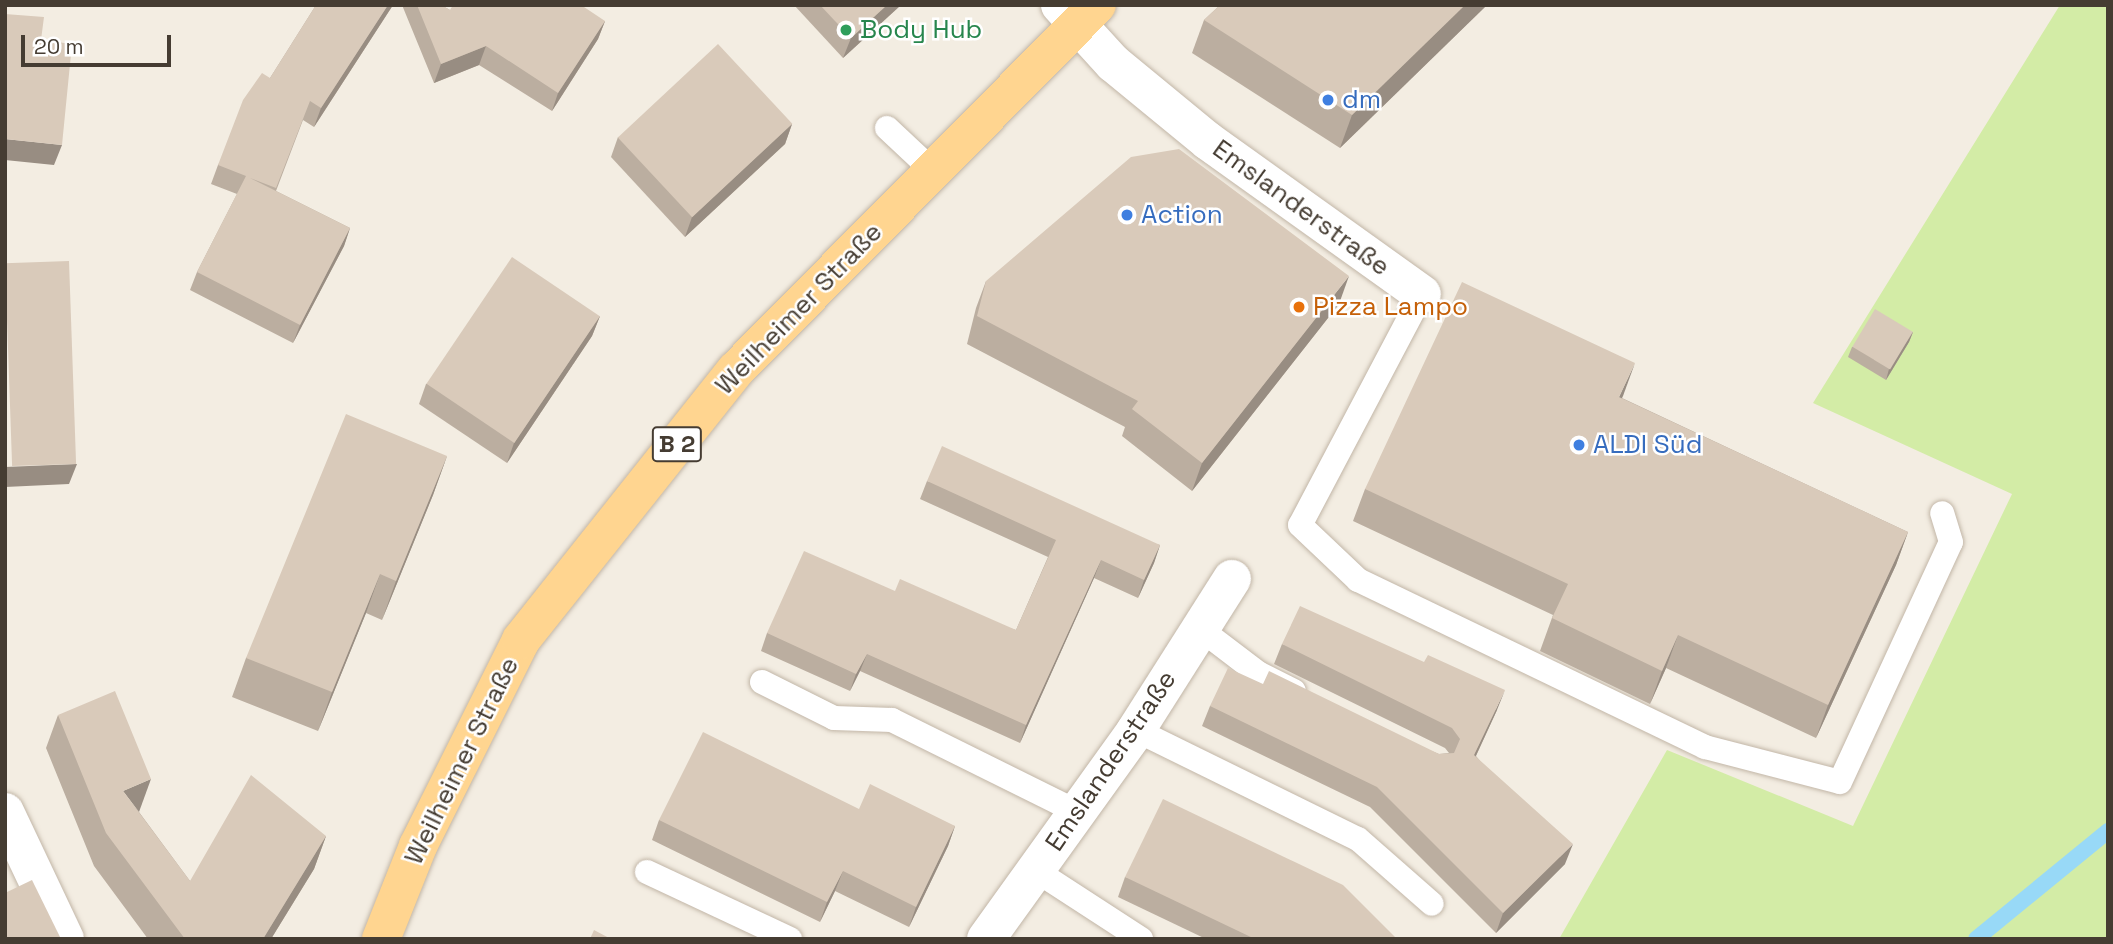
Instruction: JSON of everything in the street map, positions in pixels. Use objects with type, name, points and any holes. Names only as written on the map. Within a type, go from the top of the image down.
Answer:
[{"type":"main road","name":"Weilheimer Straße","points":[[381,939],[418,845],[521,640],[736,370],[933,170],[1078,12]]},
{"type":"street","name":"Emslanderstraße","points":[[1078,12],[1208,141],[1422,294]]},
{"type":"street","name":"Emslanderstraße","points":[[986,939],[1038,872],[1075,811],[1136,730],[1231,579]]},
{"type":"street","points":[[5,812],[65,939]]},
{"type":"lane","points":[[887,128],[933,170]]},
{"type":"lane","name":"Emslanderstraße","points":[[1422,294],[1314,492],[1300,525],[1358,580],[1705,747],[1840,782],[1951,542],[1942,513]]},
{"type":"lane","points":[[1199,628],[1258,673],[1318,702]]},
{"type":"lane","points":[[762,682],[834,718],[892,720],[1075,811]]},
{"type":"lane","points":[[1136,730],[1358,839],[1432,904]]},
{"type":"lane","points":[[647,872],[790,939]]},
{"type":"lane","points":[[1038,872],[1141,939]]},
{"type":"green space","points":[[2060,5],[2108,5],[2108,939],[1559,939],[1667,750],[1853,826],[2012,494],[1813,403]]},
{"type":"building","points":[[316,5],[388,5],[321,108],[310,101],[276,188],[250,178],[350,228],[300,325],[197,272],[246,176],[218,165],[243,100],[262,73],[270,78]]},
{"type":"building","points":[[417,5],[441,5],[450,10],[453,5],[581,5],[605,21],[558,93],[486,46],[441,64]]},
{"type":"building","points":[[820,5],[887,5],[851,38]]},
{"type":"building","name":"dm","points":[[1220,5],[1465,5],[1352,115],[1204,20]]},
{"type":"building","points":[[5,14],[44,17],[41,40],[72,44],[62,145],[5,139]]},
{"type":"building","points":[[718,44],[792,124],[692,217],[618,137]]},
{"type":"building","points":[[1179,149],[1349,276],[1202,463],[1132,409],[1138,401],[977,316],[986,281],[1131,157]]},
{"type":"building","points":[[512,257],[600,316],[514,443],[426,384]]},
{"type":"building","points":[[69,261],[76,464],[12,466],[5,263]]},
{"type":"building","points":[[1462,282],[1635,363],[1619,397],[1908,532],[1828,705],[1678,635],[1662,671],[1552,618],[1568,584],[1365,489]]},
{"type":"building","points":[[1875,309],[1913,332],[1890,369],[1852,347]]},
{"type":"building","points":[[346,414],[447,456],[396,581],[380,574],[332,692],[246,658]]},
{"type":"building","points":[[942,446],[1160,545],[1144,580],[1101,560],[1026,725],[867,654],[856,674],[767,633],[804,551],[895,591],[900,579],[1016,630],[1056,540],[927,481]]},
{"type":"building","points":[[1300,606],[1424,662],[1428,655],[1505,690],[1474,755],[1573,844],[1503,913],[1377,787],[1210,706],[1228,668],[1263,684],[1269,671],[1439,754],[1454,753],[1460,739],[1452,728],[1282,644]]},
{"type":"building","points":[[115,691],[151,779],[123,791],[190,881],[251,775],[326,836],[263,939],[185,939],[106,833],[58,715]]},
{"type":"building","points":[[703,732],[859,809],[870,784],[955,826],[916,907],[843,871],[827,902],[659,820]]},
{"type":"building","points":[[1163,799],[1343,885],[1397,939],[1255,939],[1125,877]]},
{"type":"building","points":[[32,880],[61,939],[5,939],[5,893]]},
{"type":"building","points":[[594,930],[611,939],[590,939]]},
{"type":"waterway","points":[[1976,939],[2108,831]]},
{"type":"place","name":"Body Hub","points":[[846,30]]},
{"type":"place","name":"dm","points":[[1328,100]]},
{"type":"place","name":"Action","points":[[1127,215]]},
{"type":"place","name":"Pizza Lampo","points":[[1299,307]]},
{"type":"place","name":"ALDI Süd","points":[[1579,445]]}]
